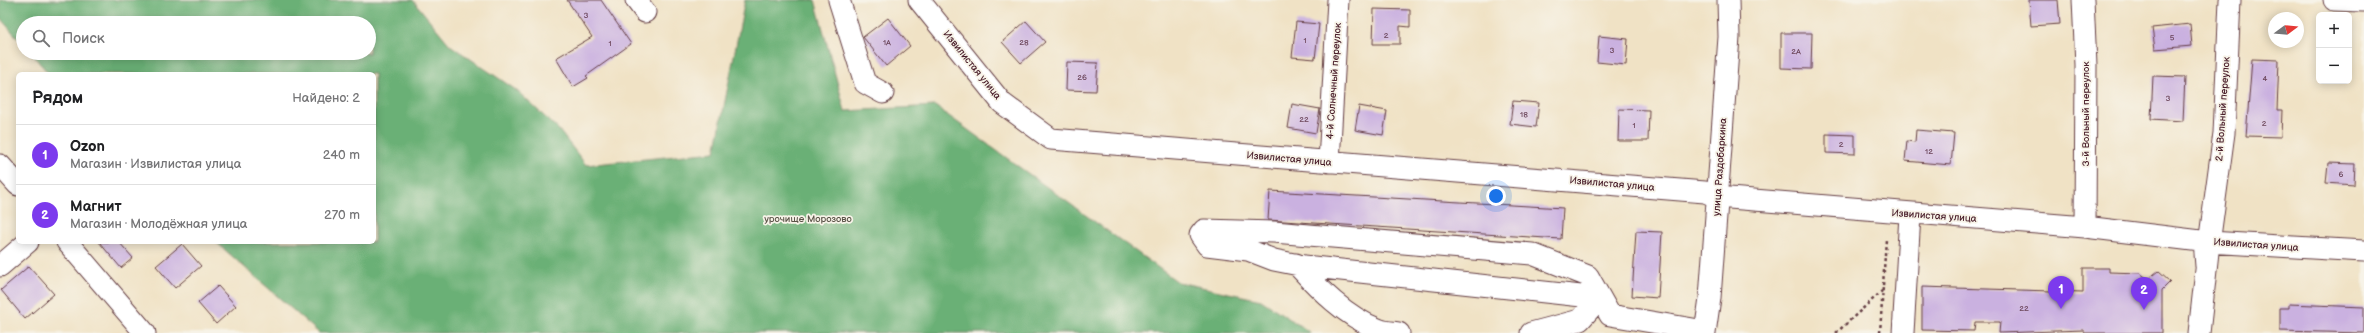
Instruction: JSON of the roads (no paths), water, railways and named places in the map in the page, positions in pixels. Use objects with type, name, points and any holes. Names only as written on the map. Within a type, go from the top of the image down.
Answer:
[{"type":"street","points":[[839,0],[865,83],[883,93]]},
{"type":"street","name":"Извилистая улица","points":[[918,0],[1002,102],[1051,139],[1705,192],[1717,197],[1910,215],[2085,228],[2207,241],[2364,251]]},
{"type":"street","name":"4-й Солнечный переулок","points":[[1329,162],[1338,0]]},
{"type":"street","name":"улица Раздобаркина","points":[[1705,332],[1710,298],[1730,37],[1728,0]]},
{"type":"street","name":"3-й Вольный переулок","points":[[2083,0],[2086,65],[2085,228]]},
{"type":"street","name":"2-й Вольный переулок","points":[[2199,333],[2207,241],[2224,133],[2230,0]]},
{"type":"street","points":[[2334,0],[2364,1]]},
{"type":"street","points":[[0,165],[16,183]]},
{"type":"street","points":[[1902,333],[1910,215]]},
{"type":"street","points":[[1600,298],[1296,264],[1274,260],[1248,250],[1207,245],[1200,235],[1204,230],[1274,232],[1532,254],[1588,276],[1610,315],[1705,332]]},
{"type":"street","points":[[0,266],[26,244]]},
{"type":"street","points":[[70,244],[145,333]]},
{"type":"street","points":[[1296,264],[1318,287],[1348,312],[1378,329],[1399,333]]},
{"type":"street","points":[[1531,333],[1580,320],[1600,298]]},
{"type":"place","name":"Ozon","points":[[2061,309]]},
{"type":"place","name":"Магнит","points":[[2144,310]]},
{"type":"park label","name":"урочище Морозово","points":[[808,219]]}]
